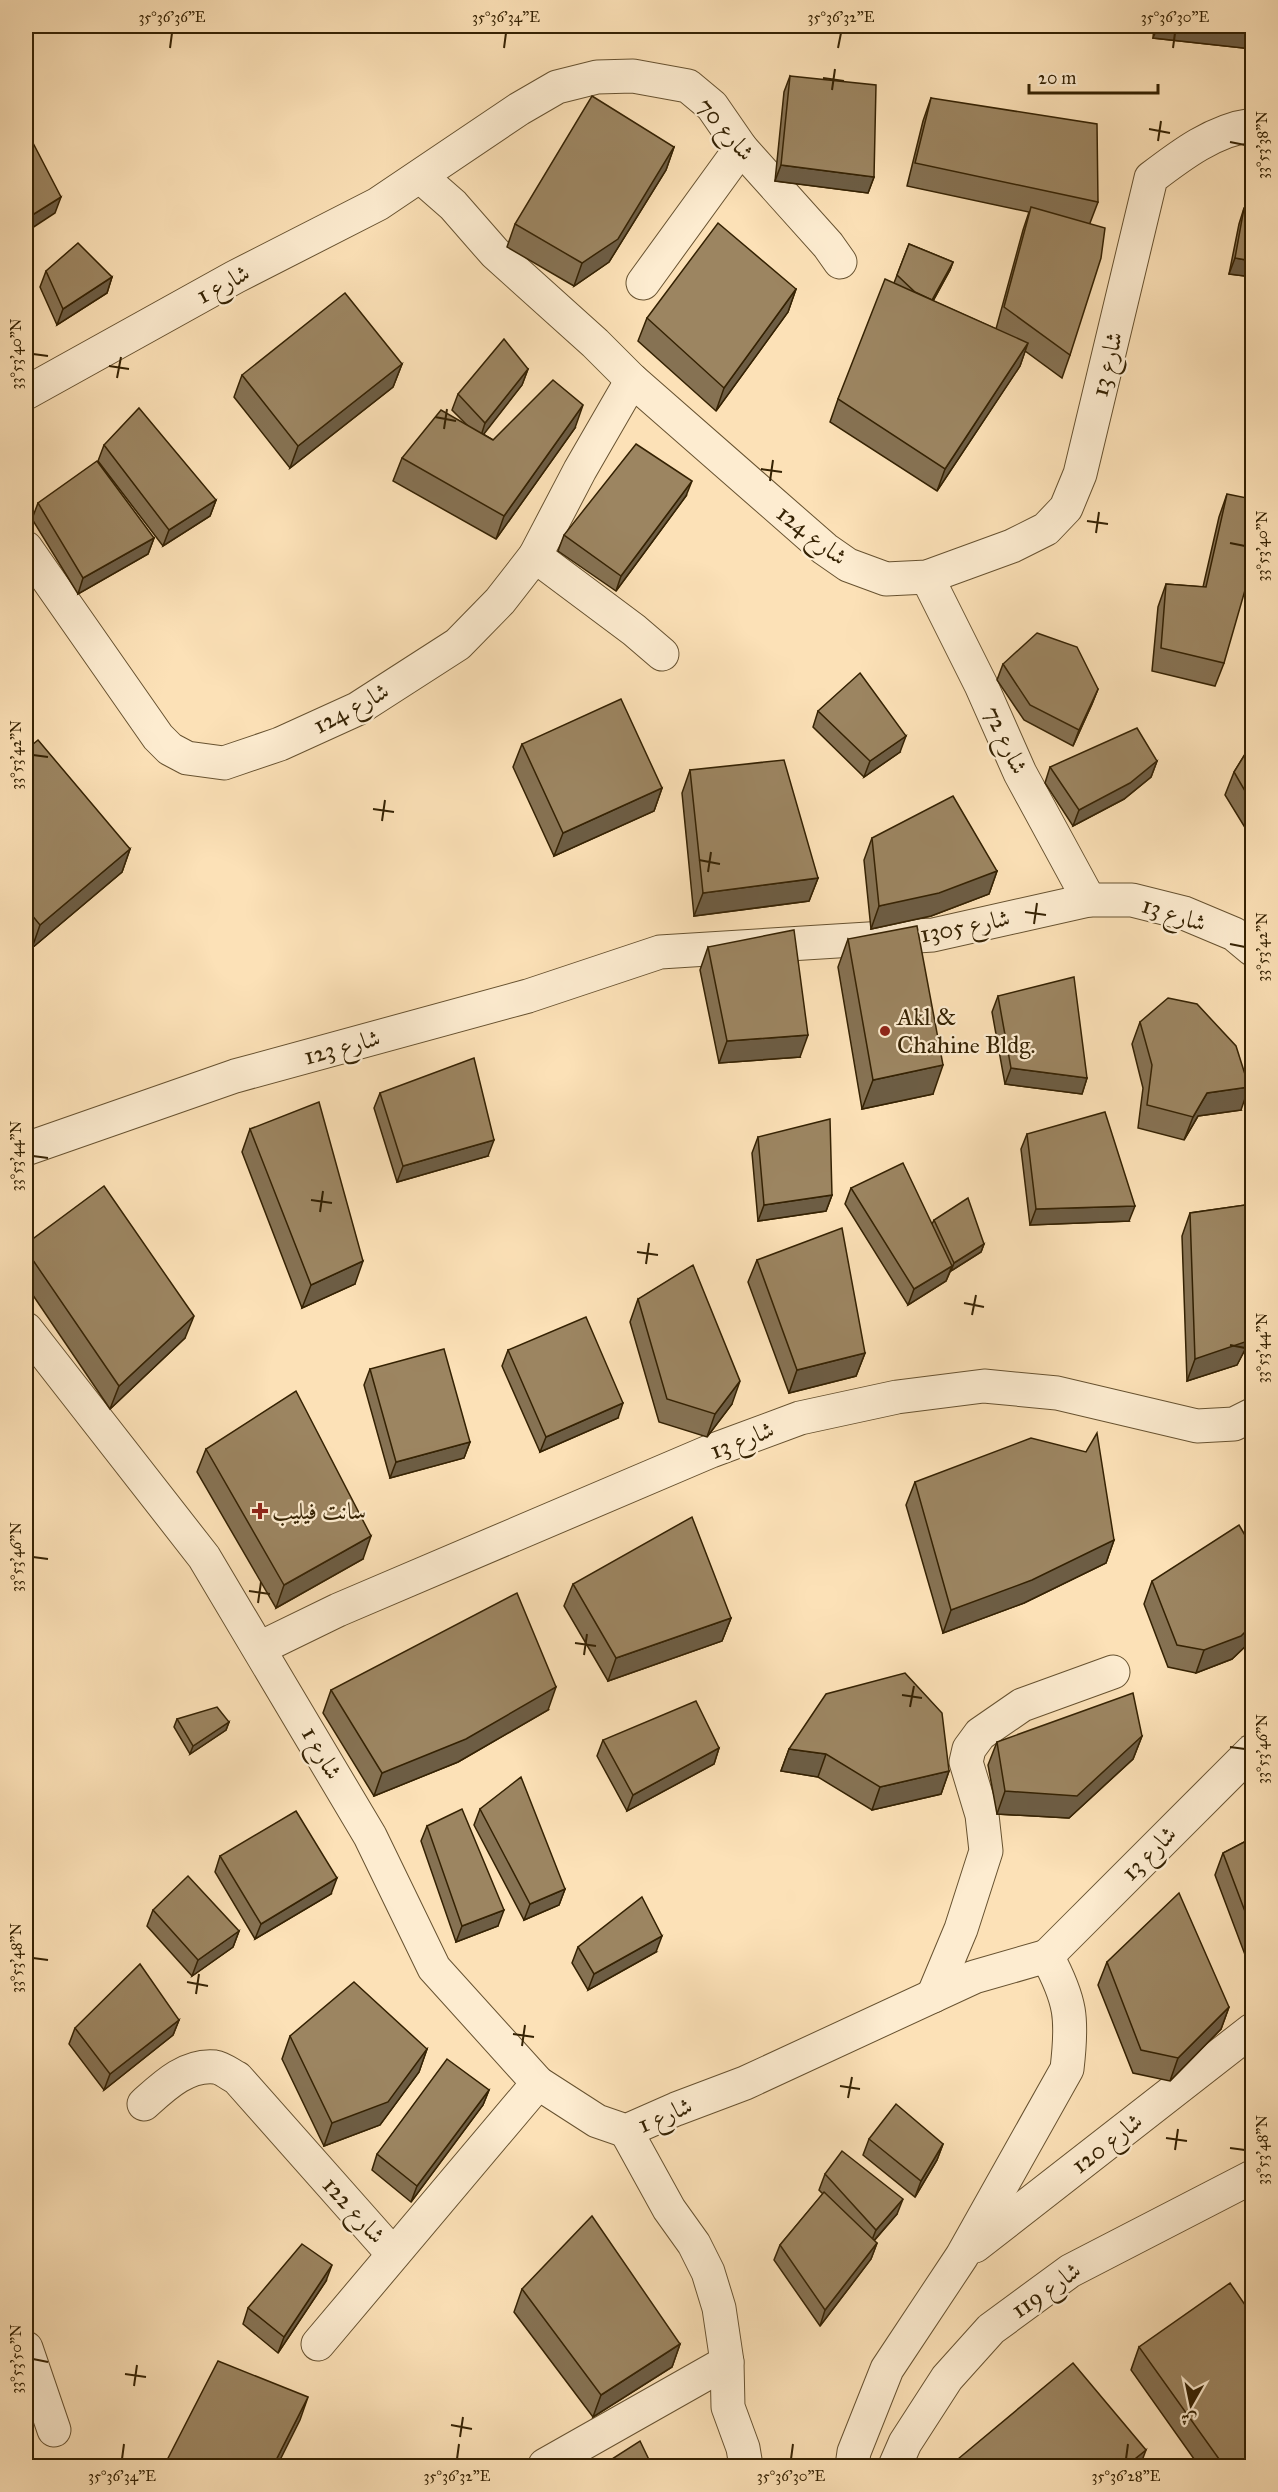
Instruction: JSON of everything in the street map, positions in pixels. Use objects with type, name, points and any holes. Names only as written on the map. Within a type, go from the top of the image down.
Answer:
[{"type":"street","name":"شارع 70","points":[[421,177],[519,109],[557,87],[597,77],[633,76],[688,86],[712,106],[741,148],[828,245],[840,262]]},
{"type":"street","name":"شارع 13","points":[[927,577],[1012,546],[1046,529],[1066,508],[1080,474],[1151,178],[1187,150],[1240,126],[1252,125]]},
{"type":"street","points":[[644,283],[741,148]]},
{"type":"street","name":"شارع 124","points":[[421,177],[453,205],[495,253],[595,343],[632,380],[825,549],[848,566],[886,579],[927,577]]},
{"type":"street","name":"شارع 1","points":[[26,393],[235,277],[378,204],[421,177]]},
{"type":"street","name":"شارع 124","points":[[26,548],[158,737],[170,749],[187,758],[224,763],[280,744],[357,709],[458,644],[500,601],[534,556],[632,380]]},
{"type":"street","points":[[534,556],[634,630],[662,654]]},
{"type":"street","name":"شارع 72","points":[[927,577],[981,685],[1020,773],[1089,900]]},
{"type":"street","name":"شارع 13","points":[[1089,900],[1132,900],[1184,913],[1234,934],[1252,949]]},
{"type":"street","name":"شارع 1305","points":[[660,952],[933,935],[1089,900]]},
{"type":"street","name":"شارع 123","points":[[26,1149],[235,1076],[528,996],[660,952]]},
{"type":"street","name":"شارع 1","points":[[26,1329],[204,1557],[261,1648],[370,1836],[434,1968],[538,2083],[597,2121],[627,2131],[676,2109],[745,2083],[974,1977],[1047,1956]]},
{"type":"street","name":"شارع 13","points":[[261,1648],[338,1610],[711,1451],[800,1418],[897,1397],[984,1386],[1057,1393],[1197,1426],[1234,1424],[1252,1415]]},
{"type":"street","points":[[933,1996],[961,1929],[986,1851],[982,1815],[966,1762],[969,1749],[980,1734],[1022,1705],[1113,1672]]},
{"type":"street","name":"شارع 13","points":[[1047,1956],[1251,1751]]},
{"type":"street","points":[[852,2466],[854,2452],[887,2369],[962,2256],[1067,2069],[1071,2037],[1069,2008],[1064,1988],[1047,1956]]},
{"type":"street","name":"شارع 120","points":[[962,2256],[1252,2030]]},
{"type":"street","name":"شارع 122","points":[[144,2104],[166,2084],[189,2070],[216,2067],[237,2078],[393,2254],[538,2083]]},
{"type":"street","points":[[627,2131],[669,2209],[694,2244],[708,2272],[719,2308],[727,2362],[728,2407],[743,2448],[746,2466]]},
{"type":"street","name":"شارع 119","points":[[895,2466],[905,2443],[948,2378],[991,2329],[1070,2271],[1252,2177]]},
{"type":"street","points":[[318,2344],[393,2254]]},
{"type":"street","points":[[26,2348],[54,2430]]},
{"type":"street","points":[[545,2465],[727,2362]]},
{"type":"building","points":[[1187,26],[1252,26],[1252,33]]},
{"type":"building","points":[[790,76],[876,85],[874,177],[781,165]]},
{"type":"building","points":[[592,96],[674,147],[618,239],[582,263],[515,224]]},
{"type":"building","points":[[931,98],[1097,124],[1098,202],[915,163]]},
{"type":"building","points":[[32,141],[61,197],[26,219],[26,145]]},
{"type":"building","points":[[1031,207],[1105,228],[1101,258],[1070,355],[1004,307]]},
{"type":"building","points":[[1244,208],[1252,209],[1252,261],[1235,258]]},
{"type":"building","points":[[718,223],[796,289],[724,388],[647,318]]},
{"type":"building","points":[[78,243],[112,277],[63,309],[46,271]]},
{"type":"building","points":[[909,244],[953,262],[932,300],[915,292],[897,275]]},
{"type":"building","points":[[885,279],[1028,343],[945,469],[838,399]]},
{"type":"building","points":[[345,293],[402,364],[298,446],[242,375]]},
{"type":"building","points":[[504,339],[528,369],[485,423],[458,394]]},
{"type":"building","points":[[553,380],[583,405],[504,516],[402,458],[441,410],[493,440]]},
{"type":"building","points":[[139,408],[216,500],[169,530],[104,445]]},
{"type":"building","points":[[636,444],[692,481],[621,576],[564,535]]},
{"type":"building","points":[[97,461],[154,538],[83,578],[38,503]]},
{"type":"building","points":[[1227,494],[1252,499],[1252,566],[1224,663],[1161,648],[1166,584],[1206,587]]},
{"type":"building","points":[[1037,633],[1077,647],[1098,689],[1079,730],[1030,705],[1003,664]]},
{"type":"building","points":[[860,673],[906,736],[870,761],[818,711]]},
{"type":"building","points":[[621,699],[662,788],[563,833],[522,744]]},
{"type":"building","points":[[1137,728],[1157,761],[1130,783],[1079,810],[1050,767]]},
{"type":"building","points":[[38,740],[130,849],[40,925],[26,908],[26,750]]},
{"type":"building","points":[[1252,743],[1252,803],[1234,772]]},
{"type":"building","points":[[784,760],[818,878],[703,893],[690,770]]},
{"type":"building","points":[[953,796],[997,871],[939,893],[879,906],[872,838]]},
{"type":"building","name":"Akl & Chahine Bldg.","points":[[917,926],[943,1065],[873,1080],[848,939]]},
{"type":"building","points":[[794,930],[808,1035],[727,1041],[708,947]]},
{"type":"building","points":[[1074,977],[1087,1078],[1011,1068],[998,996]]},
{"type":"building","points":[[1168,998],[1197,1004],[1236,1046],[1249,1087],[1207,1093],[1193,1117],[1147,1105],[1152,1065],[1140,1022]]},
{"type":"building","points":[[474,1058],[494,1140],[403,1166],[380,1093]]},
{"type":"building","points":[[319,1102],[363,1261],[311,1285],[250,1129]]},
{"type":"building","points":[[1105,1112],[1135,1206],[1036,1209],[1027,1134]]},
{"type":"building","points":[[830,1119],[832,1195],[764,1205],[758,1137]]},
{"type":"building","points":[[903,1163],[952,1266],[914,1289],[851,1188]]},
{"type":"building","points":[[104,1186],[194,1316],[119,1386],[26,1250],[26,1244]]},
{"type":"building","points":[[968,1198],[984,1244],[954,1263],[934,1220]]},
{"type":"building","points":[[1252,1204],[1252,1328],[1245,1342],[1195,1359],[1190,1213]]},
{"type":"building","points":[[842,1228],[865,1353],[797,1370],[757,1260]]},
{"type":"building","points":[[693,1265],[740,1381],[715,1414],[667,1399],[638,1299]]},
{"type":"building","points":[[586,1317],[623,1403],[546,1437],[508,1350]]},
{"type":"building","points":[[444,1349],[470,1442],[396,1462],[370,1369]]},
{"type":"building","points":[[296,1391],[371,1536],[284,1585],[206,1449]]},
{"type":"building","points":[[1097,1433],[1114,1540],[1032,1580],[951,1610],[915,1482],[1031,1438],[1086,1452]]},
{"type":"building","points":[[692,1517],[731,1618],[616,1658],[573,1584]]},
{"type":"building","points":[[1239,1525],[1252,1547],[1252,1625],[1241,1636],[1204,1650],[1177,1645],[1152,1581]]},
{"type":"building","points":[[517,1593],[556,1687],[466,1739],[382,1773],[331,1690]]},
{"type":"building","points":[[905,1673],[942,1713],[949,1771],[880,1787],[826,1754],[789,1749],[826,1694]]},
{"type":"building","points":[[1133,1693],[1142,1736],[1077,1796],[1005,1791],[997,1742]]},
{"type":"building","points":[[696,1701],[719,1748],[633,1795],[603,1740]]},
{"type":"building","points":[[217,1707],[229,1722],[193,1746],[177,1719]]},
{"type":"building","points":[[521,1777],[565,1889],[530,1904],[480,1809]]},
{"type":"building","points":[[462,1809],[504,1910],[462,1926],[427,1826]]},
{"type":"building","points":[[296,1811],[337,1878],[261,1924],[220,1856]]},
{"type":"building","points":[[1252,1838],[1252,1930],[1223,1853]]},
{"type":"building","points":[[188,1876],[239,1931],[198,1960],[153,1910]]},
{"type":"building","points":[[1179,1893],[1229,2007],[1178,2058],[1141,2050],[1107,1962]]},
{"type":"building","points":[[642,1897],[662,1936],[594,1974],[578,1947]]},
{"type":"building","points":[[140,1964],[179,2020],[110,2074],[75,2028]]},
{"type":"building","points":[[354,1982],[427,2049],[388,2102],[332,2123],[290,2036]]},
{"type":"building","points":[[447,2059],[489,2090],[417,2186],[377,2154]]},
{"type":"building","points":[[896,2104],[943,2144],[921,2181],[869,2139]]},
{"type":"building","points":[[842,2151],[903,2199],[876,2230],[825,2174]]},
{"type":"building","points":[[824,2192],[877,2243],[825,2310],[780,2245]]},
{"type":"building","points":[[592,2216],[680,2344],[601,2395],[522,2289]]},
{"type":"building","points":[[302,2244],[332,2265],[284,2337],[248,2308]]},
{"type":"building","points":[[1230,2283],[1252,2315],[1252,2461],[1244,2466],[1224,2466],[1139,2347]]},
{"type":"building","points":[[218,2361],[308,2397],[273,2466],[164,2466]]},
{"type":"building","points":[[1073,2363],[1146,2450],[1126,2466],[964,2466],[958,2459]]},
{"type":"building","points":[[640,2441],[652,2466],[601,2466]]},
{"type":"place","name":"Akl & Chahine Bldg.","points":[[885,1031]]},
{"type":"place","name":"سانت فيليب","points":[[260,1511]]}]
